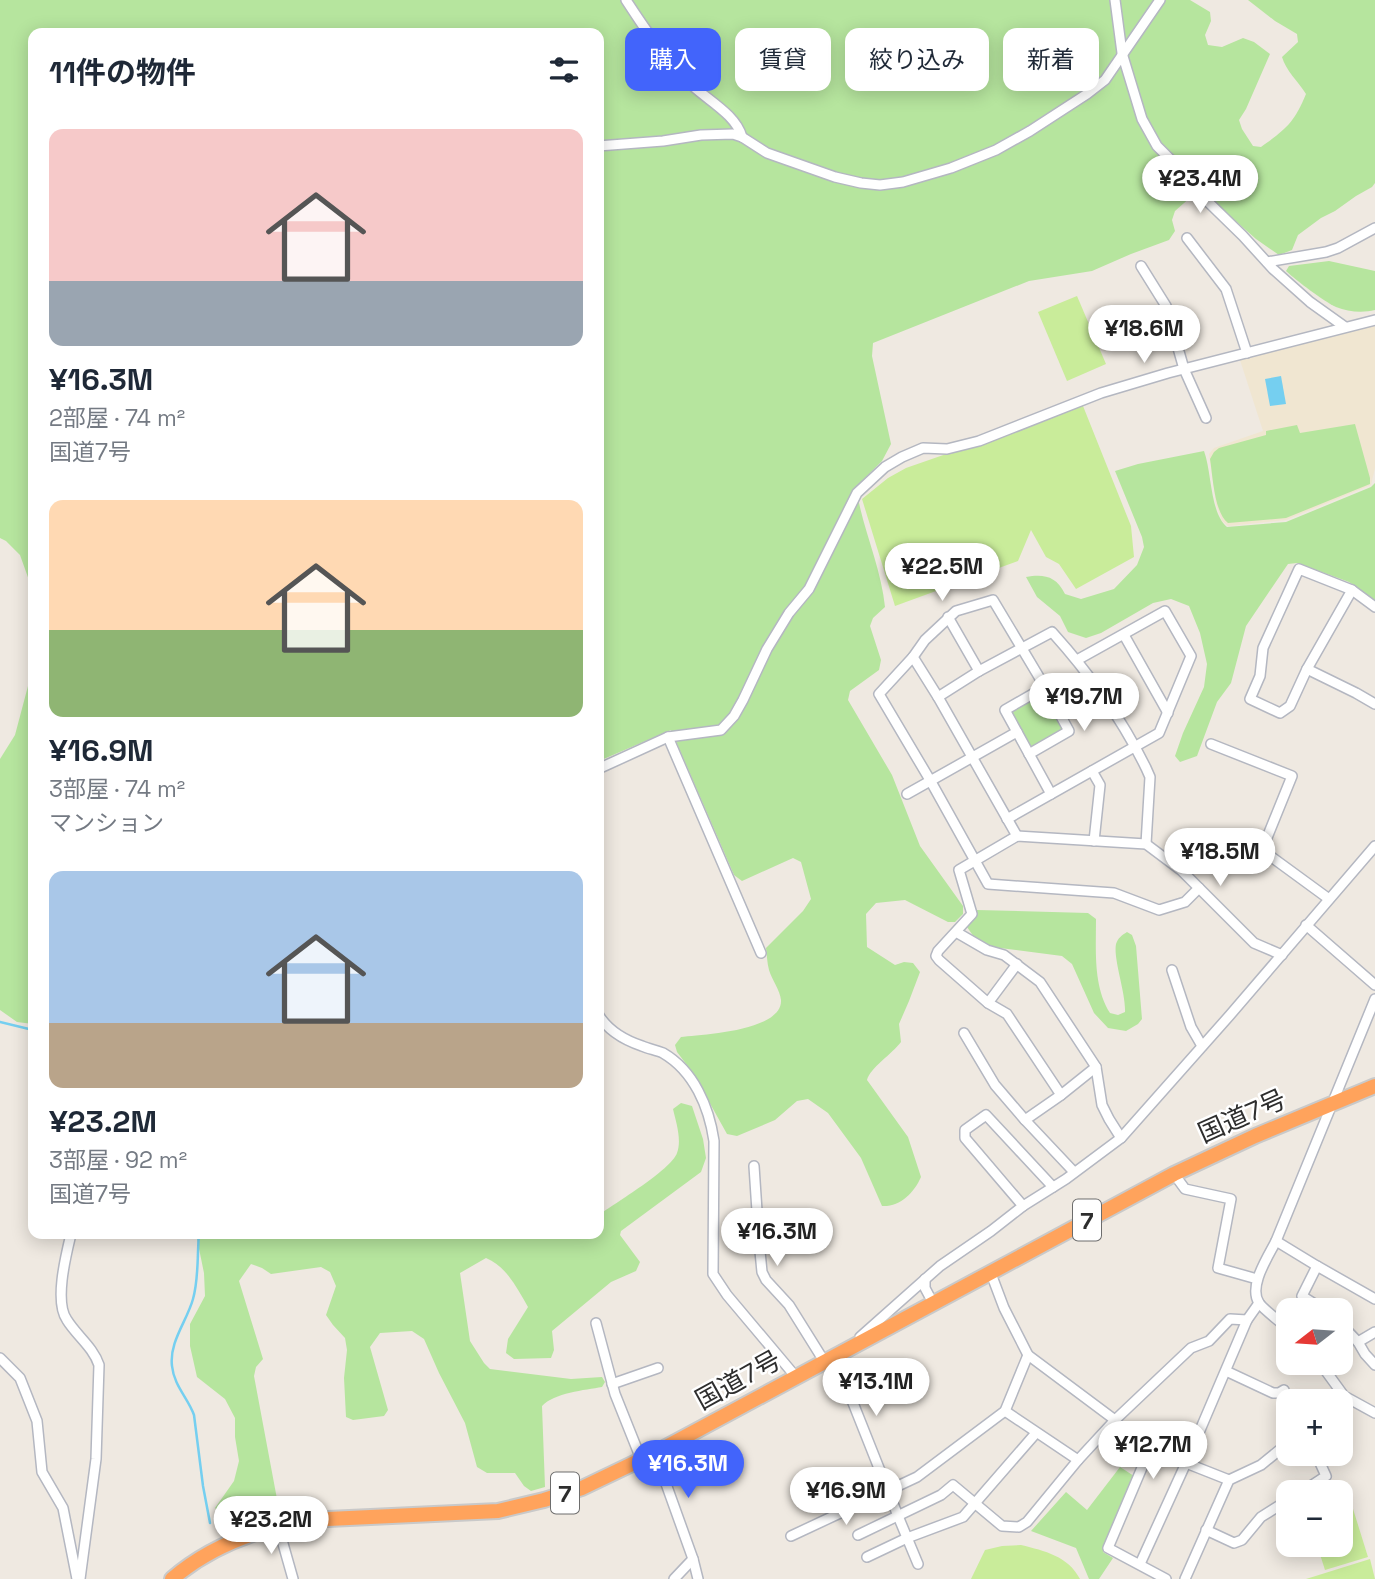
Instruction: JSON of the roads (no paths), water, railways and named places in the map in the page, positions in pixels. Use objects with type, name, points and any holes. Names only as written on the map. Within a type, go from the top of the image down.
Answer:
[{"type":"highway","name":"国道7号","points":[[172,1579],[207,1554],[240,1537],[278,1526],[307,1520],[498,1511],[582,1488],[648,1456],[1174,1174],[1255,1136],[1375,1087]]},
{"type":"street","points":[[626,0],[672,64],[692,86],[730,118],[742,137]]},
{"type":"street","points":[[1115,0],[1122,53],[1142,119],[1157,146],[1267,262],[1310,303],[1345,327]]},
{"type":"street","points":[[604,146],[733,134],[767,153],[835,177],[880,185],[902,182],[951,168],[996,149],[1030,131],[1087,94],[1104,79],[1160,0]]},
{"type":"street","points":[[1267,262],[1326,252],[1375,228]]},
{"type":"street","points":[[1187,239],[1226,289],[1247,353]]},
{"type":"street","points":[[1141,266],[1166,306],[1184,369],[1206,418]]},
{"type":"street","points":[[604,766],[668,737],[721,730],[734,716],[767,649],[789,613],[809,589],[857,493],[885,467],[902,457],[923,448],[947,449],[979,441],[1101,393],[1375,320]]},
{"type":"street","points":[[1352,590],[1307,669],[1290,706],[1280,713],[1250,699],[1260,677],[1263,648],[1299,569],[1352,590],[1375,607]]},
{"type":"street","points":[[1029,754],[1069,731],[993,600],[966,607],[948,617],[878,694],[989,884],[1114,893],[1159,910],[1185,902],[1199,888]]},
{"type":"street","points":[[1007,819],[1159,733],[1191,656],[1165,611],[1077,660]]},
{"type":"street","points":[[948,617],[979,671]]},
{"type":"street","points":[[938,697],[979,671],[1052,632],[1097,687],[1150,777],[1146,844]]},
{"type":"street","points":[[1124,635],[1168,713]]},
{"type":"street","points":[[913,657],[1017,836]]},
{"type":"street","points":[[1307,669],[1375,704]]},
{"type":"street","points":[[1045,687],[1005,710],[1051,794]]},
{"type":"street","points":[[1057,709],[1097,687]]},
{"type":"street","points":[[907,794],[1017,732]]},
{"type":"street","points":[[668,737],[761,953]]},
{"type":"street","points":[[1211,744],[1292,776],[1262,850],[1329,899]]},
{"type":"street","points":[[1092,771],[1100,785],[1094,841]]},
{"type":"street","points":[[1061,1095],[1007,1014],[988,1003],[936,956],[972,914],[958,870],[1017,836],[1146,844],[1182,871],[1254,943],[1282,955]]},
{"type":"street","points":[[849,1348],[925,1279],[1121,1138],[1375,846]]},
{"type":"street","points":[[1307,925],[1375,985]]},
{"type":"street","points":[[956,932],[980,946],[1004,955],[1040,982],[1096,1067],[1102,1105],[1121,1138]]},
{"type":"street","points":[[988,1003],[1017,964]]},
{"type":"street","points":[[1172,970],[1191,1027],[1202,1046]]},
{"type":"street","points":[[1276,1318],[1259,1303],[1256,1293],[1257,1279],[1276,1241],[1375,999]]},
{"type":"street","points":[[604,1023],[621,1037],[662,1053],[678,1064],[699,1091],[715,1141],[713,1275],[796,1377]]},
{"type":"street","points":[[964,1033],[995,1085],[1074,1172]]},
{"type":"street","points":[[1025,1120],[1096,1067]]},
{"type":"street","points":[[1023,1206],[965,1138],[965,1130],[976,1121],[986,1115],[1053,1187]]},
{"type":"street","points":[[754,1166],[762,1272],[829,1358],[918,1564]]},
{"type":"street","points":[[1174,1174],[1185,1189],[1231,1199],[1218,1268],[1257,1279]]},
{"type":"street","points":[[70,1239],[61,1284],[61,1308],[66,1320],[96,1355],[99,1365],[96,1458],[79,1579]]},
{"type":"street","points":[[1276,1241],[1375,1299]]},
{"type":"street","points":[[1305,1298],[1302,1296],[1317,1266]]},
{"type":"street","points":[[990,1271],[1004,1308],[1028,1354],[1115,1420]]},
{"type":"street","points":[[925,1279],[925,1288],[933,1303]]},
{"type":"street","points":[[1140,1564],[1247,1320],[1259,1303]]},
{"type":"street","points":[[858,1535],[941,1495],[953,1485],[1002,1526],[1018,1527],[1027,1522],[1115,1420],[1191,1348],[1209,1341],[1230,1319],[1247,1320]]},
{"type":"street","points":[[596,1323],[612,1384],[648,1456],[698,1579]]},
{"type":"street","points":[[1358,1342],[1375,1332]]},
{"type":"street","points":[[1353,1337],[1375,1365]]},
{"type":"street","points":[[791,1536],[918,1477],[1005,1411],[1028,1354]]},
{"type":"street","points":[[0,1358],[20,1378],[37,1421],[42,1472],[63,1508],[79,1579]]},
{"type":"street","points":[[612,1384],[658,1368]]},
{"type":"street","points":[[1226,1371],[1276,1393]]},
{"type":"street","points":[[1329,1376],[1344,1396],[1375,1413]]},
{"type":"street","points":[[1005,1411],[1078,1460]]},
{"type":"street","points":[[867,1557],[962,1517],[1036,1433]]},
{"type":"street","points":[[1166,1579],[1108,1548],[1152,1444],[1229,1480]]},
{"type":"street","points":[[1185,1579],[1229,1480],[1261,1465],[1276,1453]]},
{"type":"street","points":[[1320,1480],[1326,1476],[1321,1466]]},
{"type":"street","points":[[1206,1530],[1234,1543],[1242,1540],[1261,1517],[1276,1508]]},
{"type":"street","points":[[278,1526],[293,1579]]},
{"type":"street","points":[[674,1579],[692,1559]]},
{"type":"water","points":[[1281,376],[1286,404],[1270,406],[1265,379]]},
{"type":"waterway","points":[[0,1022],[28,1029]]},
{"type":"waterway","points":[[199,1239],[195,1291],[173,1349],[172,1366],[175,1380],[194,1415],[210,1523]]}]
